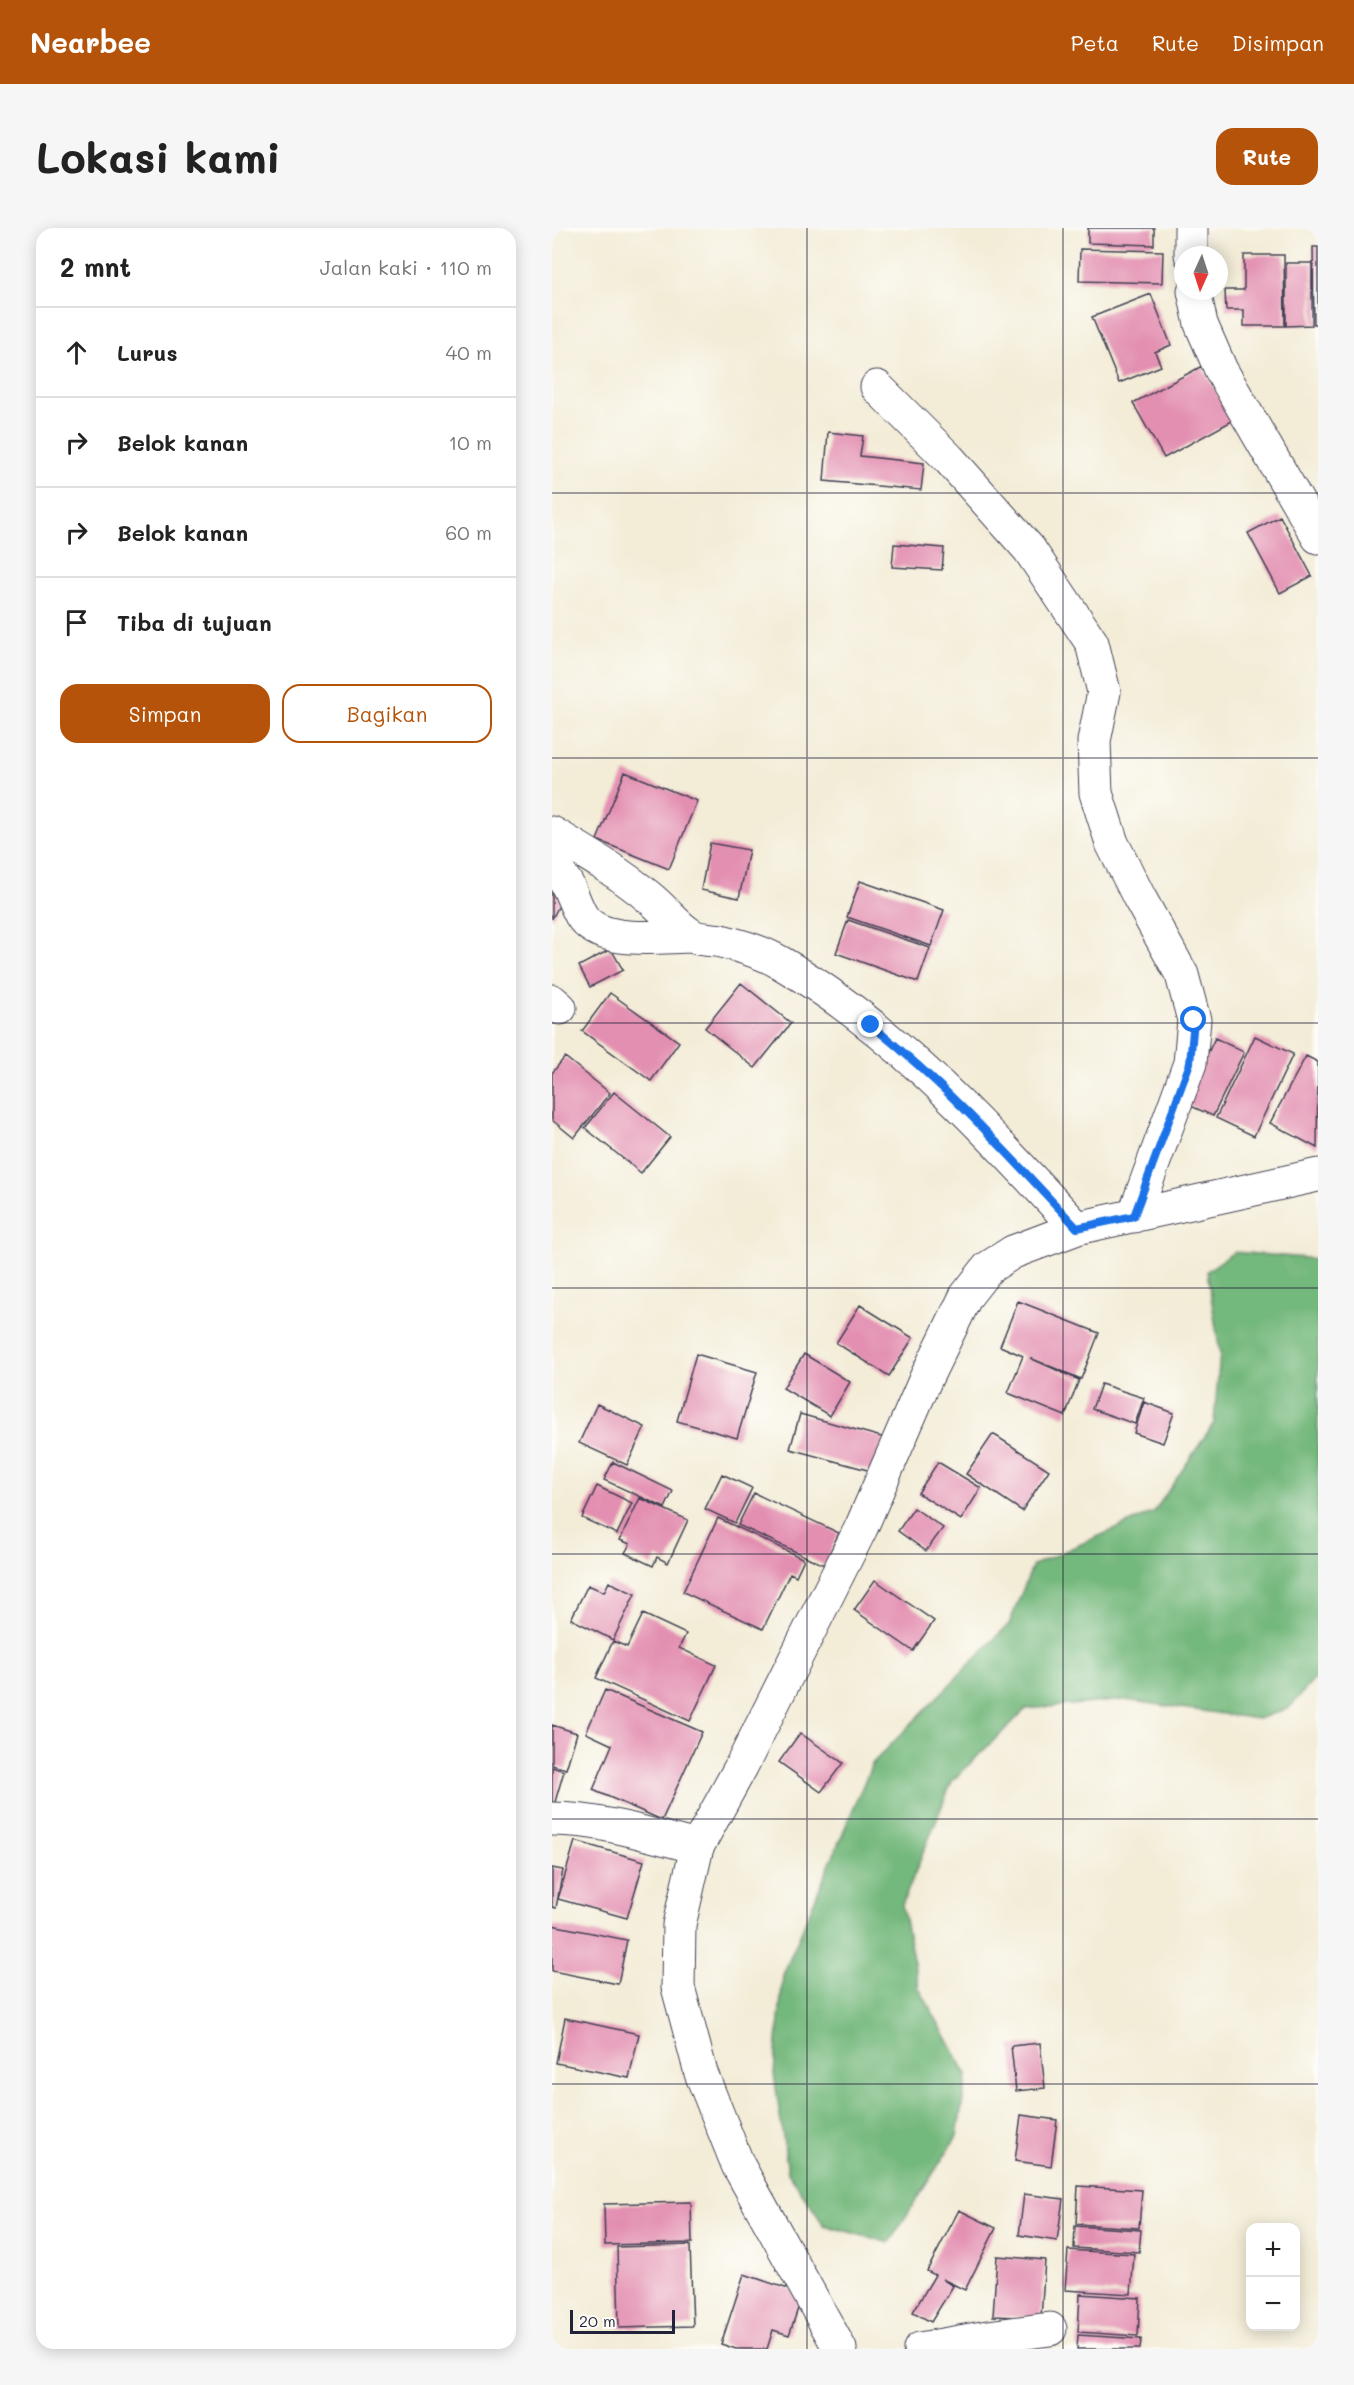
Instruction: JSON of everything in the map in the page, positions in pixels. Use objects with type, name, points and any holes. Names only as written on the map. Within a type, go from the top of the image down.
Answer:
[{"type":"street","points":[[1191,228],[1191,246]]},
{"type":"street","points":[[1196,300],[1201,324],[1221,370],[1318,537]]},
{"type":"street","points":[[877,387],[949,459],[1029,549],[1092,643],[1104,692],[1094,741],[1096,793],[1112,843],[1182,975],[1194,1020],[1190,1063],[1134,1216]]},
{"type":"street","points":[[552,833],[589,854],[650,898],[692,936]]},
{"type":"street","points":[[552,868],[561,874],[573,893],[581,915],[591,927],[610,936],[692,936],[749,949],[779,961],[823,989],[917,1062],[973,1116],[1077,1228]]},
{"type":"street","points":[[840,2349],[738,2165],[701,2073],[678,1987],[679,1924],[697,1847],[742,1765],[861,1528],[926,1378],[966,1296],[988,1268],[1013,1252],[1077,1228],[1318,1175]]},
{"type":"street","points":[[552,1819],[582,1820],[697,1847]]},
{"type":"street","points":[[920,2349],[1050,2329]]},
{"type":"green space","points":[[1234,1252],[1318,1259],[1318,1675],[1289,1708],[1258,1719],[1125,1700],[1026,1709],[952,1781],[902,1905],[919,1988],[967,2075],[957,2136],[889,2243],[824,2225],[788,2172],[774,2074],[783,1975],[872,1764],[1009,1624],[1033,1565],[1154,1512],[1214,1423],[1220,1353],[1207,1271]]},
{"type":"building","points":[[1088,228],[1154,228],[1154,245],[1088,243]]},
{"type":"building","points":[[1313,247],[1318,247],[1318,324],[1314,324]]},
{"type":"building","points":[[1080,249],[1163,251],[1162,283],[1079,281]]},
{"type":"building","points":[[1244,255],[1284,255],[1285,326],[1244,326],[1244,310],[1226,310],[1226,300],[1228,300],[1228,290],[1244,290]]},
{"type":"building","points":[[1286,263],[1312,263],[1312,325],[1286,326]]},
{"type":"building","points":[[1151,294],[1171,345],[1155,352],[1161,366],[1119,383],[1092,317]]},
{"type":"building","points":[[1202,366],[1232,421],[1164,458],[1133,403]]},
{"type":"building","points":[[828,432],[863,436],[860,456],[924,463],[921,490],[824,481]]},
{"type":"building","points":[[1280,516],[1312,576],[1280,593],[1248,533]]},
{"type":"building","points":[[894,544],[944,548],[942,570],[892,567]]},
{"type":"building","points":[[625,772],[697,801],[669,869],[597,840]]},
{"type":"building","points":[[710,843],[749,850],[739,898],[701,890]]},
{"type":"building","points":[[552,880],[568,888],[552,919]]},
{"type":"building","points":[[860,881],[944,910],[931,946],[847,917]]},
{"type":"building","points":[[848,920],[930,948],[918,982],[836,953]]},
{"type":"building","points":[[611,949],[623,970],[590,987],[579,966]]},
{"type":"building","points":[[741,983],[791,1023],[755,1068],[705,1028]]},
{"type":"building","points":[[610,993],[679,1042],[651,1081],[582,1031]]},
{"type":"building","points":[[1255,1036],[1293,1054],[1254,1136],[1216,1118]]},
{"type":"building","points":[[1215,1038],[1244,1052],[1213,1116],[1184,1103]]},
{"type":"building","points":[[1306,1056],[1318,1062],[1317,1148],[1270,1123]]},
{"type":"building","points":[[565,1057],[610,1093],[574,1138],[552,1120],[552,1073]]},
{"type":"building","points":[[614,1092],[670,1137],[641,1173],[585,1128]]},
{"type":"building","points":[[1018,1301],[1099,1333],[1081,1379],[1030,1358],[1079,1380],[1065,1416],[1008,1393],[1023,1356],[1000,1346]]},
{"type":"building","points":[[860,1305],[913,1338],[889,1376],[836,1343]]},
{"type":"building","points":[[696,1354],[757,1372],[737,1438],[677,1421]]},
{"type":"building","points":[[804,1354],[850,1382],[830,1416],[783,1388]]},
{"type":"building","points":[[1101,1384],[1144,1398],[1135,1424],[1092,1409]]},
{"type":"building","points":[[1144,1402],[1174,1413],[1163,1443],[1134,1433]]},
{"type":"building","points":[[597,1404],[645,1427],[627,1465],[579,1443]]},
{"type":"building","points":[[800,1414],[885,1438],[875,1472],[790,1449]]},
{"type":"building","points":[[993,1434],[1049,1470],[1022,1511],[966,1474]]},
{"type":"building","points":[[613,1462],[673,1491],[665,1508],[604,1480]]},
{"type":"building","points":[[938,1462],[981,1488],[961,1520],[918,1493]]},
{"type":"building","points":[[722,1474],[752,1488],[735,1523],[705,1509]]},
{"type":"building","points":[[597,1486],[632,1503],[617,1534],[582,1518]]},
{"type":"building","points":[[754,1493],[839,1533],[824,1565],[738,1525]]},
{"type":"building","points":[[640,1498],[688,1520],[668,1563],[657,1557],[653,1566],[625,1553],[630,1544],[620,1540]]},
{"type":"building","points":[[914,1508],[943,1528],[926,1551],[898,1531]]},
{"type":"building","points":[[718,1518],[804,1559],[796,1576],[790,1573],[763,1629],[683,1592]]},
{"type":"building","points":[[875,1580],[934,1621],[913,1651],[854,1610]]},
{"type":"building","points":[[609,1582],[635,1594],[613,1640],[571,1619],[588,1585],[604,1592]]},
{"type":"building","points":[[643,1614],[686,1634],[679,1648],[716,1665],[690,1721],[596,1678],[613,1641],[627,1647]]},
{"type":"building","points":[[605,1690],[702,1732],[662,1820],[593,1790],[612,1745],[586,1733]]},
{"type":"building","points":[[552,1725],[577,1733],[566,1769],[552,1765]]},
{"type":"building","points":[[800,1733],[843,1763],[821,1792],[779,1762]]},
{"type":"building","points":[[552,1767],[564,1771],[553,1809],[552,1809]]},
{"type":"building","points":[[575,1841],[644,1861],[627,1918],[558,1899]]},
{"type":"building","points":[[552,1868],[563,1870],[556,1908],[552,1907]]},
{"type":"building","points":[[552,1925],[627,1940],[618,1984],[552,1971]]},
{"type":"building","points":[[565,2018],[639,2034],[629,2078],[556,2063]]},
{"type":"building","points":[[1040,2043],[1045,2088],[1016,2091],[1011,2046]]},
{"type":"building","points":[[1021,2115],[1057,2120],[1051,2166],[1015,2161]]},
{"type":"building","points":[[1078,2186],[1142,2190],[1139,2228],[1076,2224]]},
{"type":"building","points":[[1024,2194],[1063,2199],[1057,2241],[1019,2235]]},
{"type":"building","points":[[691,2202],[692,2243],[605,2245],[604,2204]]},
{"type":"building","points":[[959,2210],[996,2228],[965,2290],[942,2279],[953,2286],[931,2322],[913,2312],[935,2275],[927,2271]]},
{"type":"building","points":[[1075,2226],[1141,2230],[1139,2252],[1074,2248]]},
{"type":"building","points":[[690,2245],[693,2326],[619,2328],[617,2247]]},
{"type":"building","points":[[1068,2250],[1134,2254],[1131,2294],[1065,2290]]},
{"type":"building","points":[[997,2256],[1045,2260],[1041,2318],[993,2316]]},
{"type":"building","points":[[744,2274],[803,2294],[789,2335],[773,2330],[767,2349],[736,2349],[721,2344]]},
{"type":"building","points":[[1080,2294],[1140,2298],[1138,2336],[1078,2332]]},
{"type":"building","points":[[1078,2335],[1141,2339],[1140,2349],[1077,2349]]},
{"type":"route","points":[[871,1025],[917,1062],[973,1116],[1077,1228],[1134,1216],[1190,1063],[1194,1020]]}]
